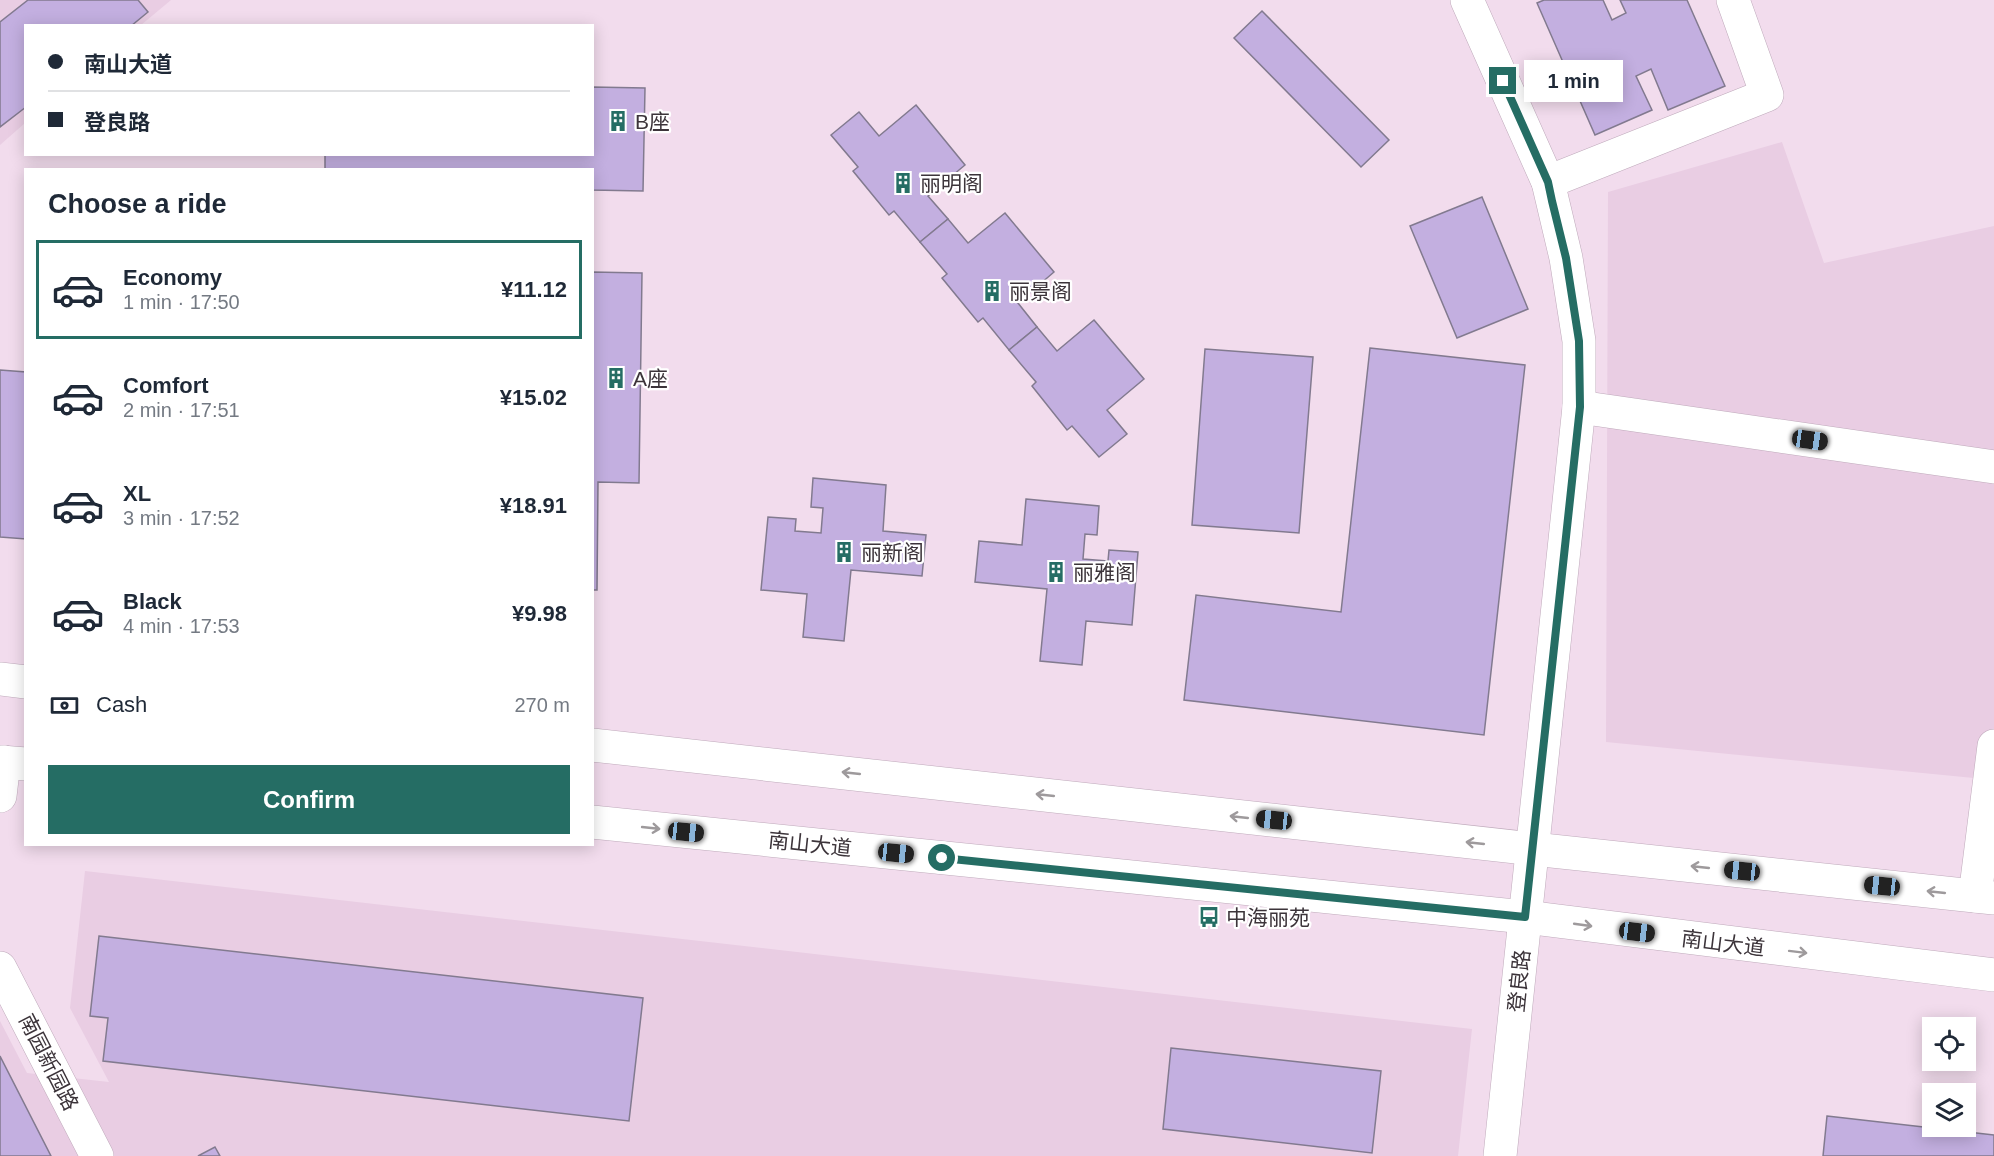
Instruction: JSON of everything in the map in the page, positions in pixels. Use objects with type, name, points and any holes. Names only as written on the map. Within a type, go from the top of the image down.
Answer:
[{"type":"main road","name":"登良路","points":[[1467,0],[1548,182],[1566,258],[1579,341],[1580,407],[1500,1156]]},
{"type":"main road","points":[[1548,182],[1767,95],[1733,0]]},
{"type":"main road","points":[[1580,407],[1994,467]]},
{"type":"main road","points":[[0,679],[24,682]]},
{"type":"main road","points":[[594,745],[1985,897],[1994,746]]},
{"type":"main road","points":[[0,796],[10,763]]},
{"type":"main road","name":"南山大道","points":[[594,822],[1525,917],[1994,975]]},
{"type":"main road","name":"南园新园路","points":[[0,968],[97,1156]]},
{"type":"shaded area","points":[[0,0],[171,0],[142,24],[24,24],[24,124],[0,145]]},
{"type":"shaded area","points":[[1782,142],[1824,263],[1994,226],[1994,780],[1606,742],[1608,192]]},
{"type":"shaded area","points":[[85,871],[1472,1029],[1458,1156],[0,1156],[0,1021],[27,1073],[109,1082],[70,1008]]},
{"type":"building","points":[[28,0],[138,0],[148,12],[133,24],[24,24],[24,109],[0,127],[0,22]]},
{"type":"building","points":[[1544,0],[1603,0],[1612,20],[1626,13],[1620,0],[1687,0],[1725,86],[1668,110],[1651,69],[1636,76],[1652,110],[1595,135],[1537,3]]},
{"type":"building","points":[[1262,11],[1389,140],[1361,167],[1234,38]]},
{"type":"building","name":"B座","points":[[594,87],[645,88],[643,191],[594,190],[594,168],[325,168],[325,156],[594,156]]},
{"type":"building","name":"丽明阁","points":[[916,105],[965,165],[928,196],[948,219],[920,242],[894,211],[889,215],[853,171],[858,167],[831,135],[859,112],[879,136]]},
{"type":"building","points":[[1482,197],[1528,309],[1457,338],[1410,226]]},
{"type":"building","name":"丽景阁","points":[[1005,213],[1054,272],[1018,303],[1037,327],[1009,350],[983,318],[978,322],[942,278],[947,274],[920,242],[948,219],[968,243]]},
{"type":"building","name":"A座","points":[[594,272],[642,273],[639,483],[598,482],[597,590],[594,590]]},
{"type":"building","points":[[1094,320],[1144,379],[1107,410],[1127,434],[1099,457],[1072,426],[1067,430],[1032,386],[1036,382],[1009,350],[1037,327],[1057,351]]},
{"type":"building","points":[[1370,348],[1525,365],[1484,735],[1184,700],[1196,595],[1341,612]]},
{"type":"building","points":[[1205,349],[1313,357],[1299,533],[1192,525]]},
{"type":"building","points":[[0,370],[24,372],[24,539],[0,537]]},
{"type":"building","name":"丽新阁","points":[[813,478],[886,485],[883,531],[926,535],[922,576],[851,570],[844,641],[803,637],[807,594],[761,590],[768,517],[796,519],[795,531],[821,533],[823,508],[811,507]]},
{"type":"building","name":"丽雅阁","points":[[1026,499],[1099,506],[1097,535],[1085,534],[1083,559],[1108,561],[1109,550],[1138,552],[1132,625],[1086,621],[1082,665],[1040,661],[1047,589],[975,582],[979,541],[1022,545]]},
{"type":"building","points":[[99,936],[643,998],[629,1121],[103,1061],[108,1018],[90,1016]]},
{"type":"building","points":[[1171,1048],[1381,1071],[1372,1153],[1163,1129]]},
{"type":"building","points":[[0,1056],[51,1156],[0,1156]]},
{"type":"building","points":[[1827,1116],[1922,1127],[1922,1137],[1976,1137],[1976,1133],[1994,1135],[1994,1156],[1823,1156]]},
{"type":"building","points":[[215,1147],[220,1156],[198,1156]]},
{"type":"place","name":"B座","points":[[618,121]]},
{"type":"place","name":"丽明阁","points":[[903,183]]},
{"type":"place","name":"丽景阁","points":[[992,291]]},
{"type":"place","name":"A座","points":[[616,378]]},
{"type":"place","name":"丽新阁","points":[[844,552]]},
{"type":"place","name":"丽雅阁","points":[[1056,572]]},
{"type":"place","name":"中海丽苑","points":[[1209,917]]},
{"type":"route","points":[[942,858],[1525,917],[1580,407],[1579,341],[1566,258],[1548,182],[1503,81]]}]
